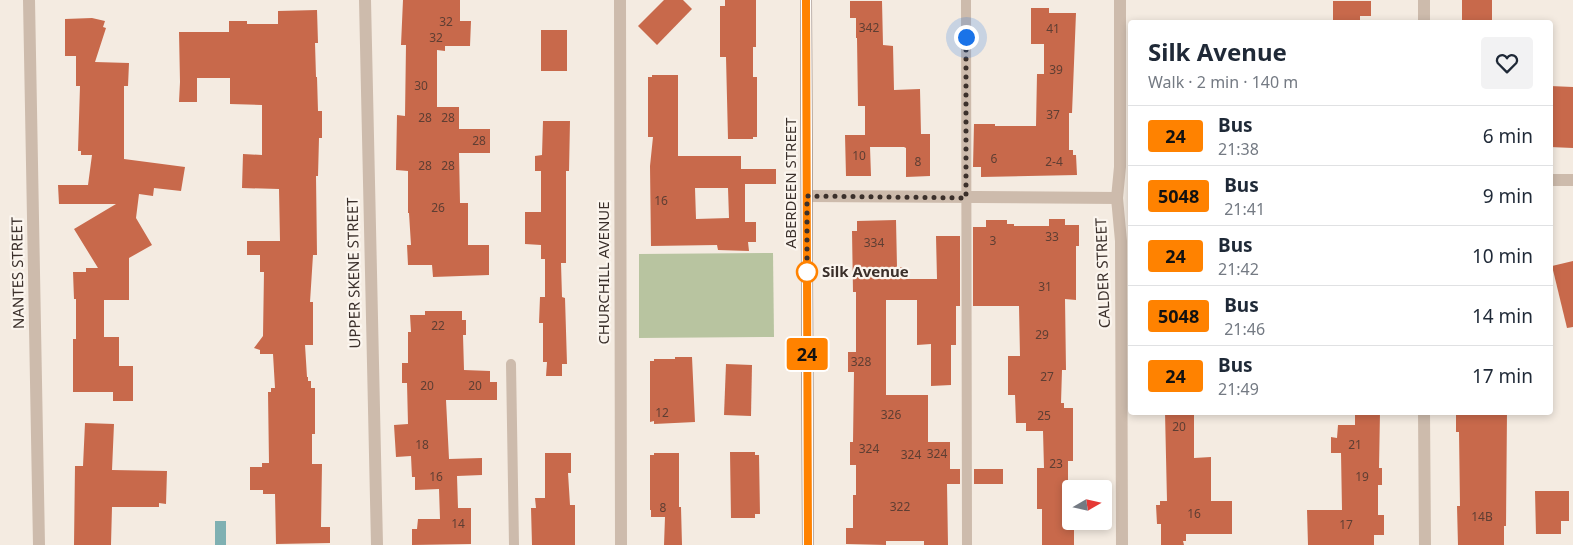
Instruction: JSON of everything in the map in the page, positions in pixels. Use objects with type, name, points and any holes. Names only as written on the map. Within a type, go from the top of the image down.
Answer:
[{"type":"main road","name":"ABERDEEN STREET","points":[[806,0],[808,545]]},
{"type":"street","name":"NANTES STREET","points":[[29,0],[38,545]]},
{"type":"street","name":"UPPER SKENE STREET","points":[[365,0],[377,545]]},
{"type":"street","name":"CHURCHILL AVENUE","points":[[620,0],[621,545]]},
{"type":"street","name":"CALDER STREET","points":[[1120,0],[1120,167],[1117,198],[1121,241],[1122,545]]},
{"type":"street","points":[[1424,0],[1424,20]]},
{"type":"street","points":[[1553,180],[1573,180]]},
{"type":"street","points":[[807,196],[1117,198]]},
{"type":"street","points":[[1424,415],[1425,545]]},
{"type":"lane","points":[[966,0],[966,545]]},
{"type":"lane","points":[[511,364],[514,545]]},
{"type":"green space","points":[[773,253],[774,337],[639,338],[639,254]]},
{"type":"water","points":[[215,521],[226,521],[226,545],[215,545]]},
{"type":"building","points":[[403,0],[460,0],[460,21],[471,21],[470,46],[445,46],[445,51],[437,50],[437,107],[459,107],[459,129],[490,129],[490,153],[459,153],[460,203],[468,203],[468,245],[489,245],[489,275],[433,277],[432,265],[408,265],[407,245],[411,245],[408,213],[408,171],[396,170],[397,115],[405,116],[406,45],[401,45]]},
{"type":"building","points":[[664,0],[683,0],[692,9],[657,45],[638,26]]},
{"type":"building","points":[[725,0],[756,0],[756,47],[753,47],[753,77],[757,77],[757,137],[753,137],[753,139],[728,139],[726,57],[720,57],[720,6],[725,6]]},
{"type":"building","points":[[1462,0],[1492,0],[1492,20],[1462,20]]},
{"type":"building","points":[[850,1],[882,1],[883,45],[893,46],[894,90],[920,89],[921,134],[930,134],[930,176],[906,177],[906,148],[904,147],[870,147],[871,176],[846,176],[845,135],[865,135],[865,106],[858,106],[856,18],[850,18]]},
{"type":"building","points":[[1333,1],[1371,1],[1371,16],[1360,16],[1360,20],[1333,20]]},
{"type":"building","points":[[1031,8],[1049,8],[1049,13],[1076,13],[1072,113],[1069,113],[1069,150],[1073,150],[1073,155],[1076,155],[1077,175],[981,177],[981,167],[973,167],[974,124],[1036,126],[1037,74],[1044,74],[1044,44],[1031,44]]},
{"type":"building","points":[[317,10],[318,43],[315,43],[316,77],[318,111],[322,111],[322,138],[319,138],[318,176],[316,176],[317,255],[313,255],[310,302],[313,302],[313,345],[305,345],[307,377],[308,381],[311,381],[311,388],[315,388],[315,434],[312,434],[312,464],[322,464],[321,527],[330,527],[330,543],[276,544],[275,494],[263,494],[263,490],[250,490],[250,467],[262,467],[262,463],[269,463],[268,392],[271,392],[271,388],[275,388],[273,354],[260,354],[260,350],[254,348],[263,336],[264,272],[260,272],[260,255],[247,255],[247,241],[280,241],[279,189],[242,188],[243,154],[262,155],[262,105],[230,104],[230,78],[197,78],[197,102],[179,102],[179,32],[229,32],[229,21],[247,21],[247,24],[278,24],[278,11]]},
{"type":"building","points":[[92,18],[105,21],[103,27],[106,28],[95,62],[129,63],[128,86],[124,86],[124,159],[185,167],[181,191],[154,188],[153,196],[139,194],[136,218],[152,245],[129,258],[129,300],[104,300],[104,337],[119,337],[119,366],[133,366],[133,401],[113,401],[113,392],[73,392],[73,339],[76,339],[76,299],[74,299],[73,272],[86,272],[86,268],[98,268],[74,229],[116,204],[59,204],[58,185],[88,185],[92,155],[81,155],[81,151],[78,151],[80,86],[76,86],[76,56],[65,56],[65,19]]},
{"type":"building","points":[[541,30],[567,30],[567,71],[541,71]]},
{"type":"building","points":[[652,75],[678,75],[678,156],[741,156],[741,169],[776,169],[776,184],[745,184],[745,222],[756,222],[756,242],[748,242],[749,251],[718,250],[717,245],[651,246],[650,166],[653,137],[648,137],[648,77],[652,77]],"holes":[[[695,188],[728,188],[729,218],[696,219]]]},
{"type":"building","points":[[1553,86],[1573,87],[1573,148],[1553,147]]},
{"type":"building","points":[[543,121],[570,121],[569,171],[566,171],[566,263],[561,263],[562,297],[565,298],[567,364],[562,364],[562,376],[546,376],[547,362],[543,362],[543,323],[539,323],[540,297],[545,297],[545,259],[541,259],[541,245],[525,244],[525,212],[541,212],[541,171],[535,171],[535,156],[542,155]]},
{"type":"building","points":[[1049,219],[1065,219],[1065,225],[1079,225],[1079,246],[1076,246],[1076,300],[1065,299],[1066,370],[1062,370],[1061,403],[1064,403],[1064,408],[1073,408],[1073,461],[1068,461],[1068,480],[1062,480],[1062,530],[1074,530],[1074,545],[1042,545],[1042,509],[1037,509],[1037,468],[1044,468],[1043,431],[1026,431],[1026,423],[1016,423],[1015,395],[1008,395],[1008,356],[1020,356],[1019,306],[973,306],[973,227],[986,227],[986,220],[1007,220],[1007,224],[1014,224],[1014,226],[1049,226]]},
{"type":"building","points":[[896,220],[897,267],[906,267],[906,279],[937,279],[936,236],[960,236],[960,306],[956,306],[956,345],[951,345],[951,385],[931,386],[931,344],[917,345],[917,300],[886,300],[886,395],[928,395],[928,442],[950,442],[950,469],[960,469],[960,484],[947,484],[948,545],[924,545],[924,541],[886,541],[886,545],[846,544],[846,528],[853,528],[853,495],[856,495],[856,465],[850,465],[850,442],[853,442],[854,372],[848,372],[848,352],[856,352],[856,292],[853,292],[852,231],[857,231],[857,221]]},
{"type":"building","points":[[1573,261],[1573,327],[1567,328],[1553,266]]},
{"type":"building","points":[[425,311],[462,311],[462,320],[466,320],[466,335],[463,335],[464,370],[490,371],[490,382],[497,382],[497,400],[446,400],[449,459],[482,458],[482,475],[457,476],[458,508],[471,508],[471,544],[412,545],[412,529],[417,529],[418,519],[440,519],[439,489],[415,490],[415,477],[412,477],[411,456],[396,457],[394,425],[408,424],[407,383],[402,383],[402,363],[408,363],[408,332],[411,332],[410,315],[425,315]]},
{"type":"building","points":[[675,357],[692,357],[695,422],[654,424],[654,421],[650,422],[650,361],[654,361],[654,359],[675,359]]},
{"type":"building","points":[[726,364],[752,365],[751,416],[724,415]]},
{"type":"building","points":[[1165,415],[1194,415],[1194,458],[1211,457],[1211,501],[1232,501],[1232,534],[1186,534],[1186,541],[1183,541],[1184,545],[1161,545],[1161,524],[1157,524],[1156,505],[1160,505],[1160,501],[1167,501]]},
{"type":"building","points":[[1355,415],[1380,415],[1379,468],[1382,468],[1382,485],[1378,485],[1378,515],[1384,515],[1384,535],[1374,535],[1374,545],[1308,545],[1307,510],[1342,510],[1341,453],[1331,453],[1331,437],[1337,438],[1338,425],[1355,425]]},
{"type":"building","points":[[1456,415],[1507,415],[1506,526],[1504,526],[1504,545],[1458,545],[1457,506],[1460,506],[1459,432],[1456,432]]},
{"type":"building","points":[[85,423],[114,424],[112,470],[167,471],[166,504],[159,503],[159,507],[112,507],[111,545],[74,545],[75,466],[83,466]]},
{"type":"building","points":[[730,452],[755,452],[755,455],[759,455],[760,514],[755,514],[755,518],[731,518]]},
{"type":"building","points":[[545,453],[571,453],[571,473],[568,473],[570,505],[575,505],[575,545],[532,545],[531,508],[536,508],[535,498],[545,498]]},
{"type":"building","points":[[654,453],[679,453],[679,507],[681,507],[682,545],[664,545],[665,517],[651,517],[650,455],[654,455]]},
{"type":"building","points":[[974,469],[1003,469],[1003,484],[974,484]]},
{"type":"building","points":[[1535,491],[1569,491],[1569,521],[1561,521],[1561,534],[1536,534]]},
{"type":"bus line","name":"24","points":[[806,0],[808,545]]},
{"type":"place","name":"Silk Avenue","points":[[807,272]]},
{"type":"route","points":[[807,272],[807,274],[807,196],[966,198],[966,37]]}]
